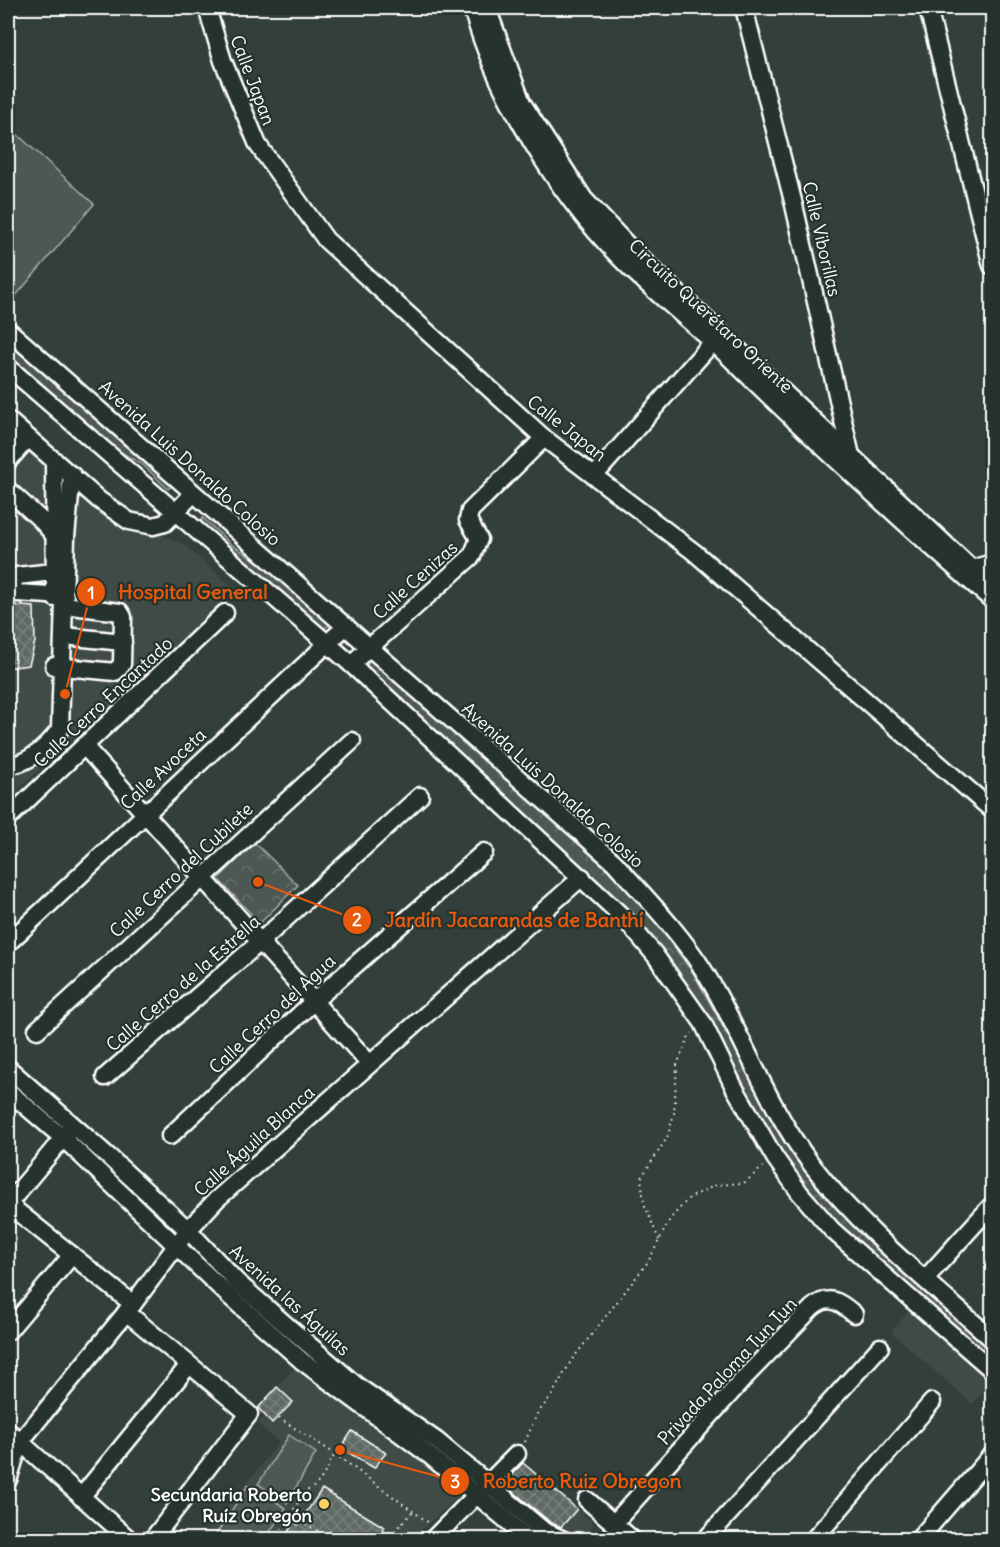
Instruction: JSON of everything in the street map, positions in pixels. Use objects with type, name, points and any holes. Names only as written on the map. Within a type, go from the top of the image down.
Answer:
[{"type":"street","name":"Calle Japan","points":[[207,8],[222,61],[258,145],[326,240],[544,438],[600,468],[993,810]]},
{"type":"street","name":"Circuito Querétaro Oriente","points":[[472,8],[487,29]]},
{"type":"street","name":"Circuito Querétaro Oriente","points":[[487,8],[487,29],[510,105],[621,260],[717,337],[851,455],[966,570]]},
{"type":"street","name":"Calle Viborillas","points":[[744,8],[794,205],[856,481]]},
{"type":"street","points":[[928,8],[993,266]]},
{"type":"street","name":"Avenida Luis Donaldo Colosio","points":[[8,330],[73,384],[193,494],[614,862],[680,936],[704,972],[778,1109],[812,1165],[849,1207],[925,1279],[991,1334]]},
{"type":"street","name":"Circuito Querétaro Oriente","points":[[717,337],[856,481],[990,588]]},
{"type":"street","points":[[600,468],[717,337]]},
{"type":"street","points":[[8,367],[325,644],[351,664],[624,918],[655,955],[703,1023],[734,1087],[775,1158],[800,1192],[832,1230],[993,1370]]},
{"type":"street","points":[[8,461],[15,432],[54,460],[99,500],[129,521],[153,526],[165,523],[193,494]]},
{"type":"street","name":"Calle Cenizas","points":[[351,664],[472,556],[479,540],[468,520],[470,511],[544,438]]},
{"type":"street","points":[[8,765],[19,765],[53,740],[50,730],[64,636],[61,599],[53,572],[54,460]]},
{"type":"street","points":[[58,666],[61,599],[72,475]]},
{"type":"street","points":[[8,490],[41,519],[54,535]]},
{"type":"street","points":[[966,570],[993,563]]},
{"type":"street","points":[[53,572],[16,576],[12,585],[17,593],[61,599],[120,612],[123,617],[122,664],[115,672],[58,666]]},
{"type":"street","points":[[61,599],[122,599]]},
{"type":"street","name":"Calle Cerro Encantado","points":[[8,818],[225,613]]},
{"type":"street","name":"Calle Avoceta","points":[[8,943],[145,812],[346,626]]},
{"type":"street","points":[[64,636],[123,642]]},
{"type":"street","name":"Calle Cerro del Cubilete","points":[[37,1030],[352,741]]},
{"type":"street","points":[[85,747],[369,1063]]},
{"type":"street","name":"Calle Cerro de la Estrella","points":[[105,1077],[260,942],[420,795]]},
{"type":"street","name":"Calle Cerro del Agua","points":[[170,1136],[314,1001],[484,852]]},
{"type":"street","name":"Calle Águila Blanca","points":[[8,1480],[14,1436],[129,1308],[188,1230],[216,1200],[582,878]]},
{"type":"street","name":"Avenida las Águilas","points":[[8,1069],[177,1245],[228,1295],[302,1361],[381,1412],[437,1441],[544,1531],[564,1539]]},
{"type":"street","name":"Avenida las Águilas","points":[[8,1091],[68,1132],[188,1230],[261,1304],[357,1386],[381,1412],[429,1455],[530,1539]]},
{"type":"street","points":[[68,1132],[8,1204],[72,1255],[189,1365],[249,1414],[152,1539]]},
{"type":"street","points":[[925,1279],[993,1205]]},
{"type":"street","points":[[8,1331],[72,1255]]},
{"type":"street","name":"Privada Paloma Tun Tun","points":[[616,1526],[616,1521],[746,1376],[812,1308],[829,1298],[840,1302],[854,1314]]},
{"type":"street","points":[[705,1539],[880,1347]]},
{"type":"street","points":[[81,1497],[189,1365]]},
{"type":"street","points":[[813,1539],[932,1402]]},
{"type":"street","points":[[14,1436],[130,1539]]},
{"type":"street","points":[[436,1535],[517,1454]]},
{"type":"street","points":[[918,1539],[990,1457]]},
{"type":"street","points":[[587,1500],[633,1539]]},
{"type":"path","points":[[658,1240],[644,1203],[641,1178],[667,1138],[674,1114],[677,1065],[688,1038],[703,1023]]},
{"type":"path","points":[[517,1454],[537,1414],[552,1395],[571,1361],[642,1270],[670,1219],[689,1198],[716,1185],[744,1183],[775,1158]]},
{"type":"path","points":[[279,1418],[335,1454],[412,1511],[436,1535]]},
{"type":"path","points":[[275,1539],[305,1491],[313,1489],[335,1454]]},
{"type":"path","points":[[387,1539],[412,1511]]},
{"type":"path","points":[[290,1515],[321,1533],[320,1536],[326,1539]]},
{"type":"shaded area","points":[[8,429],[106,516],[145,536],[161,535],[183,544],[236,590],[8,799]]},
{"type":"shaded area","points":[[911,1309],[992,1382],[972,1404],[891,1332]]},
{"type":"shaded area","points":[[297,1365],[349,1408],[462,1493],[412,1539],[200,1540],[279,1443],[258,1424],[264,1417],[257,1409]]},
{"type":"shaded area","points":[[577,1509],[594,1524],[583,1538],[558,1531]]},
{"type":"green space","points":[[8,126],[94,204],[8,305],[8,268],[15,261],[8,254]]},
{"type":"green space","points":[[8,342],[173,485],[168,489],[143,465],[110,446],[8,357]]},
{"type":"green space","points":[[203,518],[232,545],[267,568],[330,624],[319,632],[199,525]]},
{"type":"green space","points":[[372,659],[594,855],[638,899],[694,974],[774,1120],[810,1178],[871,1244],[992,1352],[992,1363],[856,1242],[811,1194],[769,1137],[710,1024],[676,969],[650,936],[589,873],[363,669]]},
{"type":"green space","points":[[255,843],[298,885],[260,923],[218,879]]},
{"type":"green space","points":[[289,1435],[316,1453],[287,1503],[258,1484]]},
{"type":"green space","points":[[248,1485],[286,1508],[265,1539],[213,1539]]},
{"type":"building","points":[[8,605],[34,607],[35,642],[29,665],[8,668]]},
{"type":"building","points":[[277,1387],[293,1402],[272,1423],[258,1408]]},
{"type":"building","points":[[352,1431],[386,1453],[374,1468],[341,1448]]},
{"type":"building","points":[[523,1463],[577,1509],[561,1527],[550,1522],[503,1483]]},
{"type":"building","points":[[322,1489],[384,1527],[377,1539],[284,1539],[294,1522],[298,1525]]},
{"type":"place","name":"Hospital General","points":[[65,694]]},
{"type":"place","name":"Jardín Jacarandas de Banthí","points":[[258,882]]},
{"type":"place","name":"Roberto Ruiz Obregon","points":[[340,1450]]},
{"type":"place","name":"Secundaria Roberto Ruíz Obregón","points":[[324,1504]]}]
